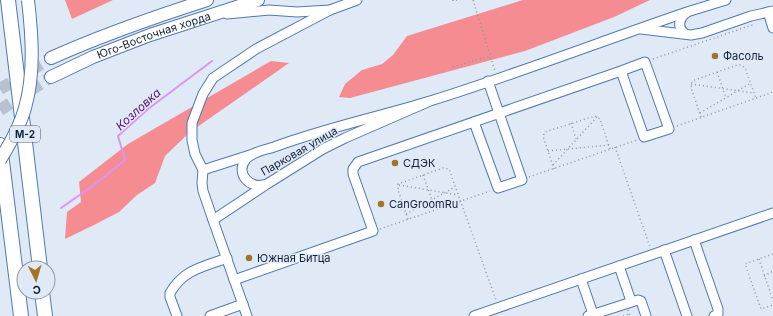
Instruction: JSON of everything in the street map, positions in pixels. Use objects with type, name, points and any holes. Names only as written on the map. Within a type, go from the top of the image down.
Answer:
[{"type":"highway","name":"М-2","points":[[8,0],[39,260]]},
{"type":"highway","name":"М-2","points":[[0,145],[21,316]]},
{"type":"highway","points":[[43,300],[44,316]]},
{"type":"main road","points":[[0,160],[26,108],[30,83],[32,39],[28,0]]},
{"type":"main road","name":"Юго-Восточная хорда","points":[[51,58],[88,41],[207,0]]},
{"type":"main road","name":"Юго-Восточная хорда","points":[[52,77],[93,57],[177,26],[258,0]]},
{"type":"street","points":[[247,316],[203,191],[202,183],[204,170],[195,154],[192,140],[192,124],[196,110],[203,94],[213,78],[256,49],[330,10],[358,0]]},
{"type":"street","name":"Парковая улица","points":[[430,101],[323,149],[267,184],[261,186],[250,183],[246,180],[243,173],[243,165],[246,159],[255,154],[319,132],[430,101],[639,28],[726,0]]},
{"type":"street","points":[[177,26],[226,14],[249,11],[269,10],[297,12],[330,10]]},
{"type":"street","points":[[684,33],[680,27],[680,18],[687,12]]},
{"type":"street","name":"Парковая улица","points":[[639,28],[691,35],[702,33],[751,16],[771,17]]},
{"type":"street","points":[[234,280],[373,232],[353,174],[355,165],[358,162],[499,113],[646,62],[669,129],[644,137],[621,71]]},
{"type":"street","points":[[474,122],[498,188],[522,180],[488,81]]},
{"type":"street","points":[[204,170],[255,154]]},
{"type":"street","points":[[214,220],[267,184]]},
{"type":"street","points":[[474,316],[498,311],[581,279],[594,279],[608,275],[619,266],[773,213]]},
{"type":"street","points":[[694,240],[718,309],[718,314],[714,316]]},
{"type":"street","points":[[664,250],[687,316]]},
{"type":"street","points":[[177,316],[170,293],[185,275],[191,271],[227,258]]},
{"type":"street","points":[[619,266],[631,301]]},
{"type":"street","points":[[581,279],[590,315],[638,300],[641,301],[646,316]]},
{"type":"street","points":[[210,316],[243,304]]},
{"type":"path","points":[[453,0],[457,0]]},
{"type":"path","points":[[473,0],[495,73]]},
{"type":"path","points":[[646,62],[771,17]]},
{"type":"path","points":[[453,67],[490,56]]},
{"type":"path","points":[[690,84],[692,81],[741,65],[745,68],[756,98]]},
{"type":"path","points":[[717,72],[726,98]]},
{"type":"path","points":[[700,113],[751,83]]},
{"type":"path","points":[[690,84],[701,117]]},
{"type":"path","points":[[690,84],[754,93]]},
{"type":"path","points":[[669,129],[773,92]]},
{"type":"path","points":[[554,169],[543,136],[544,134],[593,115],[600,119],[610,149]]},
{"type":"path","points":[[553,166],[597,117]]},
{"type":"path","points":[[571,123],[576,139]]},
{"type":"path","points":[[522,180],[644,137]]},
{"type":"path","points":[[548,151],[609,145]]},
{"type":"path","points":[[615,147],[652,255]]},
{"type":"path","points":[[398,185],[400,183],[446,168],[450,172],[498,311]]},
{"type":"path","points":[[423,175],[432,200]]},
{"type":"path","points":[[398,185],[398,190],[408,219]]},
{"type":"path","points":[[398,185],[458,195]]},
{"type":"path","points":[[406,214],[455,187]]},
{"type":"path","points":[[373,232],[498,188]]},
{"type":"path","points":[[773,254],[745,264],[761,309],[773,305]]},
{"type":"path","points":[[759,259],[773,301]]},
{"type":"path","points":[[764,276],[773,271]]},
{"type":"path","points":[[623,316],[630,315]]},
{"type":"shaded area","points":[[65,0],[113,0],[72,19]]},
{"type":"shaded area","points":[[523,0],[650,0],[614,17],[525,51],[350,98],[339,97],[345,84],[362,70],[382,64],[393,55],[407,36]]},
{"type":"shaded area","points":[[271,61],[289,63],[190,132],[165,156],[155,183],[137,195],[119,212],[65,239],[67,212],[81,202],[79,182],[128,144]]},
{"type":"waterway","name":"Козловка","points":[[61,208],[94,185],[125,160],[118,136],[148,109],[212,61]]},
{"type":"tunnel","points":[[0,89],[51,58]]},
{"type":"tunnel","points":[[0,110],[51,77]]},
{"type":"place","name":"Фасоль","points":[[715,56]]},
{"type":"place","name":"СДЭК","points":[[395,163]]},
{"type":"place","name":"CanGroomRu","points":[[381,204]]},
{"type":"place","name":"Южная Битца","points":[[249,258]]}]
